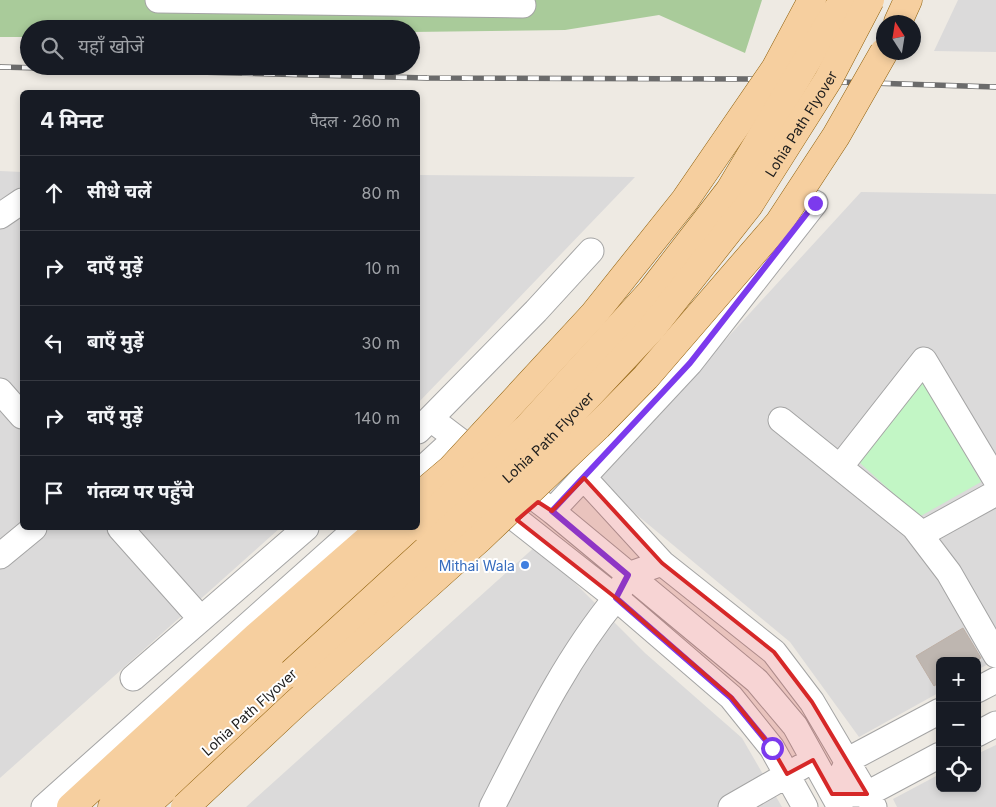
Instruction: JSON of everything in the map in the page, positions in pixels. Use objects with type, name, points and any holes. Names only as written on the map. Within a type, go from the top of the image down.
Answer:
[{"type":"main road","points":[[420,495],[451,469],[594,314],[667,222],[774,69],[812,0]]},
{"type":"main road","name":"Lohia Path Flyover","points":[[420,524],[527,428],[651,292],[730,190],[843,0]]},
{"type":"main road","name":"Lohia Path Flyover","points":[[112,807],[546,441],[652,328],[749,205],[828,80],[870,0]]},
{"type":"main road","points":[[901,15],[908,0]]},
{"type":"main road","name":"Lohia Path Flyover","points":[[185,807],[295,704],[479,539],[598,426],[646,377],[779,224],[836,136],[879,60]]},
{"type":"main road","points":[[71,807],[263,631],[379,530]]},
{"type":"main road","name":"Lohia Path Flyover","points":[[144,807],[414,530]]},
{"type":"street","points":[[158,0],[523,5]]},
{"type":"street","points":[[0,216],[20,202]]},
{"type":"street","points":[[198,807],[282,728],[517,520],[545,507],[584,478],[690,363],[815,203]]},
{"type":"street","points":[[591,251],[536,312],[424,425],[455,439],[545,507],[757,681],[795,726],[836,801]]},
{"type":"street","points":[[840,468],[924,360],[996,480]]},
{"type":"street","points":[[0,391],[20,414]]},
{"type":"street","points":[[781,420],[914,527],[949,572],[996,655]]},
{"type":"street","points":[[420,471],[455,439]]},
{"type":"street","points":[[584,478],[662,563],[774,652],[812,702],[871,801]]},
{"type":"street","points":[[920,535],[996,493]]},
{"type":"street","points":[[517,520],[616,598],[731,698],[772,748],[805,807]]},
{"type":"street","points":[[0,556],[32,530]]},
{"type":"street","points":[[122,530],[201,619]]},
{"type":"street","points":[[133,678],[304,530]]},
{"type":"street","points":[[44,807],[355,530]]},
{"type":"street","points":[[492,807],[535,724],[597,621],[616,598],[628,575],[662,563]]},
{"type":"street","points":[[981,688],[996,680]]},
{"type":"street","points":[[836,801],[848,760],[936,712]]},
{"type":"street","points":[[981,732],[996,724]]},
{"type":"street","points":[[836,801],[871,801],[936,758]]},
{"type":"street","points":[[732,807],[813,760]]},
{"type":"highlighted area","points":[[584,478],[662,563],[774,652],[812,702],[867,794],[832,794],[813,760],[787,774],[772,748],[731,697],[616,598],[517,520],[538,502],[552,511]]},
{"type":"shaded area","points":[[958,0],[996,0],[996,52],[934,51]]},
{"type":"shaded area","points":[[0,171],[20,172],[20,530],[278,530],[0,778]]},
{"type":"shaded area","points":[[420,175],[635,177],[420,401]]},
{"type":"shaded area","points":[[861,192],[996,194],[996,660],[981,668],[981,657],[936,657],[936,694],[859,737],[790,642],[596,481]]},
{"type":"shaded area","points":[[537,545],[645,653],[742,738],[782,807],[246,807]]},
{"type":"shaded area","points":[[996,745],[996,807],[897,807],[893,799],[936,776],[936,792],[981,792],[981,752]]},
{"type":"green space","points":[[0,0],[762,0],[745,53],[659,15],[565,30],[420,32],[420,20],[20,20],[20,37],[0,37]]},
{"type":"green space","points":[[924,381],[981,482],[919,517],[859,462]]},
{"type":"building","points":[[963,628],[980,657],[936,657],[936,685],[934,686],[916,656]]},
{"type":"railway","points":[[0,67],[20,68]]},
{"type":"railway","points":[[311,75],[427,78],[748,79],[996,87]]},
{"type":"place","name":"Mithai Wala","points":[[525,565]]},
{"type":"route","points":[[772,748],[731,698],[616,598],[628,575],[552,511],[690,363],[804,220],[815,203]]}]
